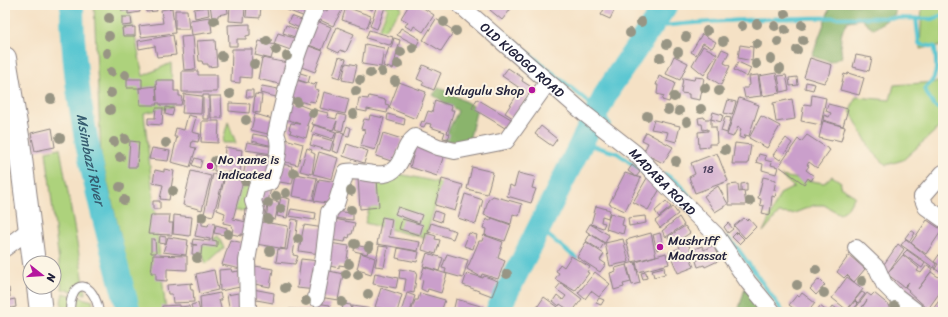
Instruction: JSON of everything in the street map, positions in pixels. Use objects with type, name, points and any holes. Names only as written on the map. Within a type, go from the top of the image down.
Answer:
[{"type":"street","points":[[248,312],[247,261],[256,210],[253,202],[257,186],[270,182],[278,147],[279,138],[276,134],[292,66],[317,5]]},
{"type":"street","name":"OLD KIGOGO ROAD","points":[[460,5],[585,114],[626,146]]},
{"type":"street","points":[[5,58],[7,88],[19,142],[33,255]]},
{"type":"street","points":[[316,298],[324,262],[329,212],[336,204],[346,172],[384,174],[393,171],[398,167],[408,142],[415,137],[438,147],[455,151],[506,141],[548,82]]},
{"type":"street","name":"MADABA ROAD","points":[[626,146],[716,235],[748,282],[773,312]]},
{"type":"street","points":[[943,173],[922,197],[926,207],[943,219]]},
{"type":"street","points":[[5,248],[29,230]]},
{"type":"street","points":[[856,248],[877,268],[884,284],[896,296],[917,312]]},
{"type":"street","points":[[39,295],[41,312]]},
{"type":"lane","points":[[70,312],[70,297],[76,289],[81,286],[86,287],[93,292],[97,298],[99,312]]},
{"type":"green space","points":[[94,5],[129,5],[143,76],[171,63],[173,107],[144,113],[166,312],[139,312],[101,156]]},
{"type":"green space","points":[[383,5],[398,5],[402,8],[384,30],[379,29],[388,8]]},
{"type":"green space","points":[[831,5],[895,5],[895,14],[874,29],[861,19],[848,21],[845,25],[841,38],[842,57],[831,62],[812,56]]},
{"type":"green space","points":[[922,5],[943,5],[943,45],[920,49]]},
{"type":"green space","points":[[937,82],[943,84],[943,124],[903,160],[886,165],[871,150],[850,111],[856,97],[890,100],[894,85]]},
{"type":"green space","points":[[439,87],[477,108],[469,141],[443,141],[458,111],[433,95]]},
{"type":"green space","points":[[228,122],[236,143],[222,143]]},
{"type":"green space","points":[[60,148],[86,294],[62,289],[62,255],[58,255],[46,151]]},
{"type":"green space","points":[[399,174],[442,183],[425,238],[365,223],[377,181]]},
{"type":"green space","points":[[781,176],[824,183],[832,176],[841,182],[840,187],[855,196],[848,208],[840,214],[824,205],[815,205],[792,214],[779,213],[763,232],[780,194],[794,187]]},
{"type":"green space","points":[[248,186],[258,189],[253,210],[233,211],[239,190]]},
{"type":"green space","points":[[218,236],[224,248],[206,264],[200,247]]},
{"type":"green space","points":[[745,288],[762,312],[738,312]]},
{"type":"green space","points":[[63,293],[93,301],[91,312],[65,312],[61,302]]},
{"type":"building","points":[[121,5],[139,5],[140,12],[128,14],[128,10],[122,11]]},
{"type":"building","points":[[146,5],[179,5],[179,7],[156,7],[157,11],[146,12]]},
{"type":"building","points":[[210,5],[227,5],[228,13],[212,18]]},
{"type":"building","points":[[230,5],[245,5],[244,22],[229,21]]},
{"type":"building","points":[[247,5],[261,5],[260,18],[246,17]]},
{"type":"building","points":[[288,5],[315,5],[310,19],[287,10]]},
{"type":"building","points":[[330,5],[345,5],[333,26],[320,20],[319,22],[331,27],[322,50],[306,44],[320,7],[327,11]]},
{"type":"building","points":[[361,5],[374,5],[372,10]]},
{"type":"building","points":[[377,5],[385,7],[377,29],[370,26]]},
{"type":"building","points":[[409,5],[419,5],[434,15],[423,32],[414,26],[412,30],[405,26],[408,22],[401,18]]},
{"type":"building","points":[[494,5],[514,5],[502,20],[490,10]]},
{"type":"building","points":[[606,5],[617,5],[610,19],[601,15]]},
{"type":"building","points":[[208,7],[209,15],[195,18],[194,9]]},
{"type":"building","points":[[346,7],[371,16],[367,28],[342,20]]},
{"type":"building","points":[[172,8],[175,33],[141,37],[139,26],[163,23],[161,10]]},
{"type":"building","points":[[175,10],[187,10],[189,29],[175,29]]},
{"type":"building","points":[[291,16],[307,22],[304,30],[288,23]]},
{"type":"building","points":[[122,17],[131,17],[132,25],[122,26]]},
{"type":"building","points":[[210,17],[212,32],[192,35],[190,20]]},
{"type":"building","points":[[436,19],[454,31],[441,51],[423,40]]},
{"type":"building","points":[[250,24],[250,35],[246,36],[246,39],[237,39],[237,46],[229,46],[228,25]]},
{"type":"building","points":[[286,25],[303,32],[301,39],[283,33]]},
{"type":"building","points":[[135,27],[135,36],[123,36],[122,28]]},
{"type":"building","points":[[337,27],[354,34],[346,52],[340,50],[339,53],[328,48]]},
{"type":"building","points":[[401,28],[420,39],[417,45],[397,35]]},
{"type":"building","points":[[369,30],[393,37],[391,44],[389,45],[366,38]]},
{"type":"building","points":[[278,33],[300,40],[296,52],[274,44]]},
{"type":"building","points":[[702,34],[716,42],[712,48],[703,43],[696,55],[691,52]]},
{"type":"building","points":[[173,35],[176,55],[157,57],[155,46],[139,49],[138,41]]},
{"type":"building","points":[[193,36],[196,69],[184,70],[181,37]]},
{"type":"building","points":[[394,38],[400,40],[393,69],[383,66],[389,47],[391,48]]},
{"type":"building","points":[[215,40],[217,66],[208,67],[208,64],[203,64],[202,61],[199,61],[197,41]]},
{"type":"building","points":[[259,41],[275,45],[271,59],[255,55]]},
{"type":"building","points":[[303,44],[323,51],[315,72],[296,65]]},
{"type":"building","points":[[365,44],[384,48],[381,67],[362,64]]},
{"type":"building","points":[[740,45],[753,47],[752,61],[738,58]]},
{"type":"building","points":[[703,46],[717,54],[704,75],[692,65]]},
{"type":"building","points":[[232,49],[252,49],[251,78],[240,77],[240,83],[231,82]]},
{"type":"building","points":[[722,49],[729,52],[724,63],[730,66],[721,85],[708,77]]},
{"type":"building","points":[[856,55],[872,58],[869,71],[853,67]]},
{"type":"building","points":[[674,56],[688,63],[680,80],[666,74]]},
{"type":"building","points":[[339,57],[346,59],[340,78],[333,76]]},
{"type":"building","points":[[262,58],[288,63],[283,85],[258,79]]},
{"type":"building","points":[[810,58],[832,65],[830,74],[824,83],[804,77]]},
{"type":"building","points":[[738,62],[751,68],[747,77],[734,70]]},
{"type":"building","points":[[346,63],[357,65],[353,82],[342,80]]},
{"type":"building","points":[[423,65],[441,73],[434,90],[422,85],[424,82],[417,79]]},
{"type":"building","points":[[508,68],[523,78],[522,81],[533,88],[513,118],[505,113],[521,89],[502,76]]},
{"type":"building","points":[[182,71],[198,71],[198,75],[217,75],[217,92],[182,92]]},
{"type":"building","points":[[294,71],[310,76],[308,83],[292,78]]},
{"type":"building","points":[[776,73],[780,93],[762,96],[759,76]]},
{"type":"building","points":[[848,73],[864,78],[859,95],[840,90],[844,74],[847,75]]},
{"type":"building","points":[[758,75],[761,96],[745,98],[743,88],[748,88],[750,85],[749,76]]},
{"type":"building","points":[[786,75],[789,90],[781,92],[778,76]]},
{"type":"building","points":[[659,76],[675,83],[669,102],[662,100],[664,96],[657,94],[658,85],[656,85]]},
{"type":"building","points":[[695,77],[704,78],[700,100],[689,98],[689,94],[681,93],[683,78],[694,80]]},
{"type":"building","points":[[797,77],[798,85],[790,86],[789,78]]},
{"type":"building","points":[[127,79],[142,79],[142,88],[127,88]]},
{"type":"building","points":[[156,80],[174,80],[174,91],[179,91],[179,96],[181,96],[182,100],[181,105],[160,105],[160,103],[156,103],[157,105],[140,105],[139,88],[156,86],[157,101]]},
{"type":"building","points":[[296,80],[314,85],[317,82],[315,89],[319,90],[315,102],[310,101],[309,104],[287,97]]},
{"type":"building","points":[[399,82],[426,92],[416,119],[389,108]]},
{"type":"building","points":[[806,82],[815,84],[813,90],[805,88]]},
{"type":"building","points":[[262,86],[278,89],[276,97],[260,93]]},
{"type":"building","points":[[247,90],[253,90],[253,97],[246,97]]},
{"type":"building","points":[[324,92],[349,99],[345,114],[320,108]]},
{"type":"building","points":[[184,94],[202,96],[201,114],[182,113]]},
{"type":"building","points":[[255,94],[262,95],[260,113],[253,112]]},
{"type":"building","points":[[203,95],[209,95],[209,119],[203,119]]},
{"type":"building","points":[[812,95],[826,98],[821,125],[801,121],[804,104],[811,105]]},
{"type":"building","points":[[210,96],[221,96],[222,118],[211,118]]},
{"type":"building","points":[[369,96],[386,100],[385,104],[389,105],[387,113],[367,109],[367,112],[357,110],[359,98],[368,99]]},
{"type":"building","points":[[739,98],[759,105],[749,136],[745,135],[744,139],[739,137],[741,129],[738,127],[733,137],[727,135]]},
{"type":"building","points":[[477,99],[511,119],[505,128],[472,108]]},
{"type":"building","points":[[792,99],[795,119],[776,122],[773,103]]},
{"type":"building","points":[[287,100],[313,110],[307,125],[309,126],[306,138],[290,133],[291,130],[289,129],[291,123],[300,124],[281,117]]},
{"type":"building","points":[[435,100],[452,106],[451,110],[454,110],[447,133],[450,134],[448,139],[443,138],[445,132],[430,127],[431,124],[426,123],[424,127],[420,126],[422,121],[424,122],[428,111],[432,112]]},
{"type":"building","points":[[728,100],[736,102],[732,115],[724,113]]},
{"type":"building","points":[[229,103],[250,104],[249,113],[229,111]]},
{"type":"building","points":[[828,104],[848,109],[843,126],[823,120],[824,115],[829,117],[831,113],[826,111]]},
{"type":"building","points":[[166,107],[174,109],[172,116],[165,114]]},
{"type":"building","points":[[156,108],[163,108],[162,125],[148,124],[148,118],[155,118]]},
{"type":"building","points":[[316,110],[328,113],[327,117],[336,119],[338,114],[346,116],[342,131],[335,129],[337,121],[333,130],[312,124]]},
{"type":"building","points":[[713,112],[723,115],[721,122],[711,119]]},
{"type":"building","points":[[255,114],[276,120],[272,135],[251,130]]},
{"type":"building","points":[[388,114],[405,119],[404,125],[387,120]]},
{"type":"building","points":[[188,115],[196,117],[192,132],[200,134],[198,142],[192,141],[191,147],[196,148],[190,167],[171,162],[177,137],[174,137],[176,128],[184,130]]},
{"type":"building","points":[[370,115],[384,118],[375,150],[361,146],[365,130],[361,129],[364,119],[369,120]]},
{"type":"building","points":[[761,116],[780,126],[767,148],[749,138]]},
{"type":"building","points":[[704,117],[705,119],[711,119],[711,127],[716,127],[717,144],[709,144],[709,147],[699,148],[698,132],[708,131],[708,129],[703,130],[702,124],[699,124],[698,118]]},
{"type":"building","points":[[725,117],[731,118],[727,133],[721,131]]},
{"type":"building","points":[[654,120],[680,126],[676,142],[666,139],[668,132],[651,129]]},
{"type":"building","points":[[202,121],[219,121],[218,143],[201,142]]},
{"type":"building","points":[[823,121],[845,127],[841,141],[833,139],[832,141],[819,138]]},
{"type":"building","points":[[314,125],[336,132],[333,139],[311,132]]},
{"type":"building","points":[[347,126],[351,128],[349,136],[344,135]]},
{"type":"building","points":[[541,126],[557,139],[552,146],[535,134]]},
{"type":"building","points":[[52,128],[55,147],[35,151],[31,133]]},
{"type":"building","points":[[337,131],[344,133],[338,153],[332,151]]},
{"type":"building","points":[[646,132],[673,147],[663,163],[643,153],[648,143],[642,140]]},
{"type":"building","points":[[383,133],[402,139],[394,162],[376,156]]},
{"type":"building","points":[[253,134],[275,138],[273,146],[252,141]]},
{"type":"building","points":[[313,135],[333,141],[330,151],[310,145]]},
{"type":"building","points":[[807,135],[830,150],[817,168],[809,162],[807,165],[809,166],[806,170],[814,176],[811,181],[808,178],[804,184],[779,166],[798,139],[801,142]]},
{"type":"building","points":[[786,138],[792,143],[780,160],[773,155]]},
{"type":"building","points":[[285,139],[303,144],[298,165],[277,160]]},
{"type":"building","points":[[130,141],[139,142],[137,167],[128,167]]},
{"type":"building","points":[[247,142],[275,147],[273,154],[245,150]]},
{"type":"building","points":[[735,143],[751,145],[748,164],[732,164]]},
{"type":"building","points":[[347,144],[368,151],[364,163],[343,156]]},
{"type":"building","points":[[416,146],[444,155],[437,176],[410,167]]},
{"type":"building","points":[[225,147],[242,150],[240,173],[214,171],[215,163],[224,164]]},
{"type":"building","points":[[152,148],[170,151],[168,161],[149,159]]},
{"type":"building","points":[[307,148],[312,150],[311,152],[315,154],[312,174],[300,171]]},
{"type":"building","points":[[319,152],[338,158],[332,179],[313,174]]},
{"type":"building","points":[[258,153],[275,156],[269,181],[243,176],[246,162],[256,164]]},
{"type":"building","points":[[717,153],[728,181],[695,193],[689,177],[695,174],[691,163]]},
{"type":"building","points":[[759,154],[766,156],[765,160],[772,162],[771,165],[778,167],[776,174],[762,170],[763,164],[756,162]]},
{"type":"building","points":[[195,158],[202,160],[200,168],[192,165]]},
{"type":"building","name":"No name is indicated","points":[[209,163],[213,163],[212,170],[208,169]]},
{"type":"building","points":[[276,163],[292,166],[290,174],[294,174],[292,184],[273,181]]},
{"type":"building","points":[[632,165],[640,172],[636,177],[628,171]]},
{"type":"building","points":[[472,167],[493,172],[487,194],[467,189]]},
{"type":"building","points":[[164,169],[174,171],[169,200],[160,199],[163,185],[153,183],[155,170],[164,172]]},
{"type":"building","points":[[191,171],[211,176],[202,210],[183,205]]},
{"type":"building","points":[[518,173],[535,177],[532,188],[536,189],[531,203],[507,196],[510,185],[514,187]]},
{"type":"building","points":[[625,173],[641,178],[625,211],[609,204]]},
{"type":"building","points":[[213,174],[224,177],[213,216],[204,214]]},
{"type":"building","points":[[296,174],[317,178],[313,200],[292,196]]},
{"type":"building","points":[[225,176],[243,181],[233,219],[251,223],[248,235],[241,234],[241,236],[232,234],[232,225],[223,223],[225,213],[217,210]]},
{"type":"building","points":[[763,177],[776,180],[774,190],[777,190],[775,197],[772,196],[770,215],[762,213],[764,206],[760,205],[761,199],[758,198]]},
{"type":"building","points":[[358,178],[377,179],[379,207],[360,209]]},
{"type":"building","points":[[647,178],[661,187],[648,210],[633,202]]},
{"type":"building","points":[[319,179],[337,182],[333,204],[314,201]]},
{"type":"building","points":[[442,179],[463,185],[455,211],[435,205]]},
{"type":"building","points":[[747,183],[747,191],[741,191],[741,184]]},
{"type":"building","points":[[272,184],[265,215],[257,214],[261,194]]},
{"type":"building","points":[[738,184],[739,192],[744,191],[746,205],[729,205],[728,185]]},
{"type":"building","points":[[718,186],[728,204],[715,212],[704,196]]},
{"type":"building","points":[[465,194],[483,200],[476,224],[458,218]]},
{"type":"building","points":[[493,196],[522,204],[519,216],[513,214],[511,224],[484,215],[488,200]]},
{"type":"building","points":[[281,197],[290,199],[287,218],[277,216]]},
{"type":"building","points":[[269,200],[279,202],[275,220],[266,218]]},
{"type":"building","points":[[153,201],[160,201],[160,209],[153,209]]},
{"type":"building","points":[[666,201],[671,207],[659,217],[655,211]]},
{"type":"building","points":[[596,206],[610,210],[608,218],[602,216],[601,222],[605,223],[603,228],[591,224]]},
{"type":"building","points":[[398,207],[422,215],[419,223],[395,214]]},
{"type":"building","points":[[673,207],[678,214],[660,228],[655,221]]},
{"type":"building","points":[[245,209],[254,211],[251,221],[244,220]]},
{"type":"building","points":[[291,209],[316,213],[315,220],[289,216]]},
{"type":"building","points":[[331,211],[353,213],[353,220],[331,218]]},
{"type":"building","points":[[435,211],[443,214],[441,222],[432,219]]},
{"type":"building","points":[[610,213],[624,217],[622,225],[625,226],[623,234],[606,229]]},
{"type":"building","points":[[151,215],[170,215],[169,223],[173,223],[172,235],[148,234]]},
{"type":"building","points":[[174,215],[192,217],[190,236],[173,234]]},
{"type":"building","points":[[645,216],[646,223],[629,226],[628,218]]},
{"type":"building","points":[[382,217],[392,219],[389,237],[420,242],[418,251],[377,244]]},
{"type":"building","points":[[679,217],[684,225],[666,237],[662,231]]},
{"type":"building","points":[[492,218],[511,225],[505,241],[485,235],[486,229],[483,228],[486,219],[490,221]]},
{"type":"building","points":[[744,218],[747,221],[749,219],[756,227],[745,238],[734,226]]},
{"type":"building","points":[[292,219],[298,220],[293,255],[298,256],[295,264],[276,262],[278,249],[287,250]]},
{"type":"building","points":[[334,219],[355,223],[352,234],[350,234],[349,238],[346,237],[345,242],[330,240]]},
{"type":"building","points":[[402,219],[423,225],[420,235],[399,229]]},
{"type":"building","points":[[927,220],[942,230],[926,254],[911,243]]},
{"type":"building","points":[[198,221],[202,222],[202,225],[208,226],[209,223],[215,224],[212,240],[217,241],[217,247],[202,245],[201,255],[192,254],[193,245],[197,245],[192,244],[193,239],[210,241],[210,239],[195,236]]},
{"type":"building","points":[[256,221],[288,226],[285,249],[250,243]]},
{"type":"building","points":[[431,223],[456,231],[453,239],[428,231]]},
{"type":"building","points":[[728,223],[733,229],[728,233],[724,227]]},
{"type":"building","points":[[590,224],[609,235],[605,243],[586,231]]},
{"type":"building","points":[[216,225],[227,228],[225,235],[214,233]]},
{"type":"building","points":[[304,225],[324,228],[320,254],[299,251]]},
{"type":"building","points":[[685,226],[690,233],[672,245],[668,237]]},
{"type":"building","points":[[911,230],[915,233],[910,241],[905,238]]},
{"type":"building","points":[[737,232],[744,239],[739,244],[732,237]]},
{"type":"building","points":[[426,233],[436,236],[435,239],[440,240],[436,254],[422,250]]},
{"type":"building","points":[[469,233],[477,235],[473,249],[464,246]]},
{"type":"building","points":[[651,233],[656,256],[632,262],[626,240]]},
{"type":"building","points":[[660,233],[664,247],[657,250],[653,235]]},
{"type":"building","points":[[590,234],[604,243],[600,250],[586,241]]},
{"type":"building","points":[[484,235],[503,242],[498,258],[505,261],[498,279],[482,274],[481,277],[467,269],[479,241],[482,241]]},
{"type":"building","points":[[160,236],[166,237],[166,244],[159,243]]},
{"type":"building","points":[[168,237],[188,240],[186,255],[163,252]]},
{"type":"building","points":[[151,239],[155,239],[156,253],[151,253]]},
{"type":"building","points":[[623,239],[629,262],[610,266],[605,243]]},
{"type":"building","points":[[906,239],[936,264],[934,268],[901,245]]},
{"type":"building","points":[[230,240],[248,244],[241,269],[222,265]]},
{"type":"building","points":[[687,241],[692,253],[689,254],[694,267],[678,273],[669,252],[680,248],[678,244]]},
{"type":"building","points":[[586,242],[604,254],[600,260],[606,264],[600,272],[577,257]]},
{"type":"building","points":[[329,243],[349,246],[346,266],[339,265],[339,268],[325,265]]},
{"type":"building","points":[[898,244],[904,249],[887,274],[880,270]]},
{"type":"building","points":[[355,245],[369,248],[367,254],[354,251]]},
{"type":"building","points":[[713,245],[720,260],[705,267],[704,265],[698,267],[696,261],[699,259],[694,249],[702,246],[704,250]]},
{"type":"building","points":[[379,246],[388,247],[384,267],[375,266]]},
{"type":"building","points":[[398,248],[419,252],[417,262],[396,258]]},
{"type":"building","points":[[943,249],[943,274],[935,269],[938,264],[934,262]]},
{"type":"building","points":[[907,250],[925,263],[922,268],[903,254]]},
{"type":"building","points":[[361,253],[375,258],[371,275],[365,273],[365,271],[357,269]]},
{"type":"building","points":[[427,253],[443,258],[439,271],[423,266]]},
{"type":"building","points":[[666,253],[669,264],[638,272],[636,262]]},
{"type":"building","points":[[447,254],[468,260],[463,278],[445,273],[446,269],[442,268]]},
{"type":"building","points":[[153,255],[187,256],[187,270],[167,269],[167,281],[156,280],[156,273],[151,273]]},
{"type":"building","points":[[849,255],[865,269],[854,282],[847,275],[844,278],[837,272]]},
{"type":"building","points":[[903,255],[919,268],[917,271],[921,273],[927,265],[933,269],[918,289],[931,272],[943,280],[943,288],[928,309],[905,287],[909,282],[904,287],[887,274]]},
{"type":"building","points":[[571,256],[590,267],[587,272],[589,273],[575,291],[555,279],[559,273],[556,271],[560,264],[564,267]]},
{"type":"building","points":[[301,259],[319,261],[316,290],[297,288]]},
{"type":"building","points":[[635,262],[640,283],[632,285],[627,264]]},
{"type":"building","points":[[249,265],[273,269],[270,287],[249,283]]},
{"type":"building","points":[[626,265],[631,282],[623,284],[624,287],[614,290],[610,273],[616,271],[615,268]]},
{"type":"building","points":[[424,267],[447,274],[441,293],[428,289],[427,292],[421,289],[423,280],[420,279]]},
{"type":"building","points":[[664,267],[665,274],[654,277],[652,270]]},
{"type":"building","points":[[231,269],[232,272],[239,271],[240,287],[220,291],[219,270]]},
{"type":"building","points":[[400,269],[417,272],[414,293],[404,291],[406,279],[399,278]]},
{"type":"building","points":[[214,270],[218,290],[200,294],[196,274]]},
{"type":"building","points":[[325,270],[343,274],[338,300],[319,297]]},
{"type":"building","points":[[595,272],[610,284],[599,297],[591,291],[585,299],[578,293]]},
{"type":"building","points":[[646,272],[647,278],[643,279],[641,273]]},
{"type":"building","points":[[375,273],[398,278],[396,288],[373,284]]},
{"type":"building","points":[[467,273],[483,278],[484,276],[498,281],[492,296],[463,285]]},
{"type":"building","points":[[847,277],[863,289],[847,310],[832,298]]},
{"type":"building","points":[[819,279],[825,285],[816,295],[810,289]]},
{"type":"building","points":[[193,283],[190,284],[191,290],[193,290],[194,302],[173,303],[172,294],[168,294],[167,285]]},
{"type":"building","points":[[561,283],[582,299],[572,312],[560,304],[559,306],[553,301],[557,295],[563,300],[566,296],[556,289]]},
{"type":"building","points":[[5,288],[9,288],[10,297],[5,297]]},
{"type":"building","points":[[381,288],[402,295],[397,312],[375,307]]},
{"type":"building","points":[[253,289],[274,293],[273,303],[251,299]]},
{"type":"building","points":[[244,292],[246,312],[230,312],[227,295]]},
{"type":"building","points":[[862,292],[865,294],[858,303],[855,300]]},
{"type":"building","points":[[220,293],[222,300],[219,300],[222,312],[201,312],[200,297]]},
{"type":"building","points":[[407,293],[415,296],[410,312],[401,312]]},
{"type":"building","points":[[420,293],[445,300],[441,312],[411,312],[415,300],[418,300]]},
{"type":"building","points":[[802,293],[815,303],[808,312],[799,312],[789,305],[797,295],[799,297]]},
{"type":"building","points":[[867,293],[871,296],[874,293],[890,306],[886,312],[859,312],[855,309]]},
{"type":"building","points":[[943,295],[943,309],[941,312],[938,312],[933,309]]},
{"type":"building","points":[[544,297],[558,307],[554,312],[534,312]]},
{"type":"building","points":[[599,298],[604,300],[601,305],[596,303]]},
{"type":"building","points":[[15,299],[16,307],[7,309],[5,301]]},
{"type":"building","points":[[456,299],[484,307],[482,312],[453,312]]},
{"type":"building","points":[[855,301],[858,304],[851,312],[848,310]]},
{"type":"building","points":[[198,303],[200,312],[193,312],[191,305]]},
{"type":"building","points":[[315,303],[330,305],[329,312],[314,312]]},
{"type":"building","points":[[343,304],[351,305],[350,312],[342,312]]},
{"type":"building","points":[[180,305],[180,307],[189,306],[190,312],[162,312],[162,306]]},
{"type":"building","points":[[352,306],[372,309],[371,312],[351,312]]},
{"type":"building","points":[[820,306],[828,312],[816,312]]},
{"type":"building","points":[[833,306],[841,312],[828,312]]},
{"type":"building","points":[[289,309],[309,310],[309,312],[289,312]]},
{"type":"waterway","name":"Msimbazi River","points":[[72,5],[73,43],[77,82],[90,160],[129,312]]},
{"type":"waterway","points":[[497,312],[609,88],[666,5]]},
{"type":"waterway","points":[[651,27],[757,19],[932,19],[943,15]]},
{"type":"waterway","points":[[916,18],[919,44],[935,47],[935,75],[933,80],[924,89],[935,107],[943,110]]},
{"type":"waterway","points":[[497,27],[598,110],[610,124]]},
{"type":"waterway","points":[[582,143],[617,153],[643,172]]},
{"type":"waterway","points":[[665,174],[680,184],[694,203]]},
{"type":"waterway","points":[[539,228],[576,258]]},
{"type":"waterway","points":[[727,238],[738,249],[783,312]]},
{"type":"waterway","points":[[755,302],[762,312]]},
{"type":"place","name":"Ndugulu Shop","points":[[532,90]]},
{"type":"place","name":"No name is indicated","points":[[210,166]]},
{"type":"place","name":"Mushriff Madrassat","points":[[660,247]]}]
